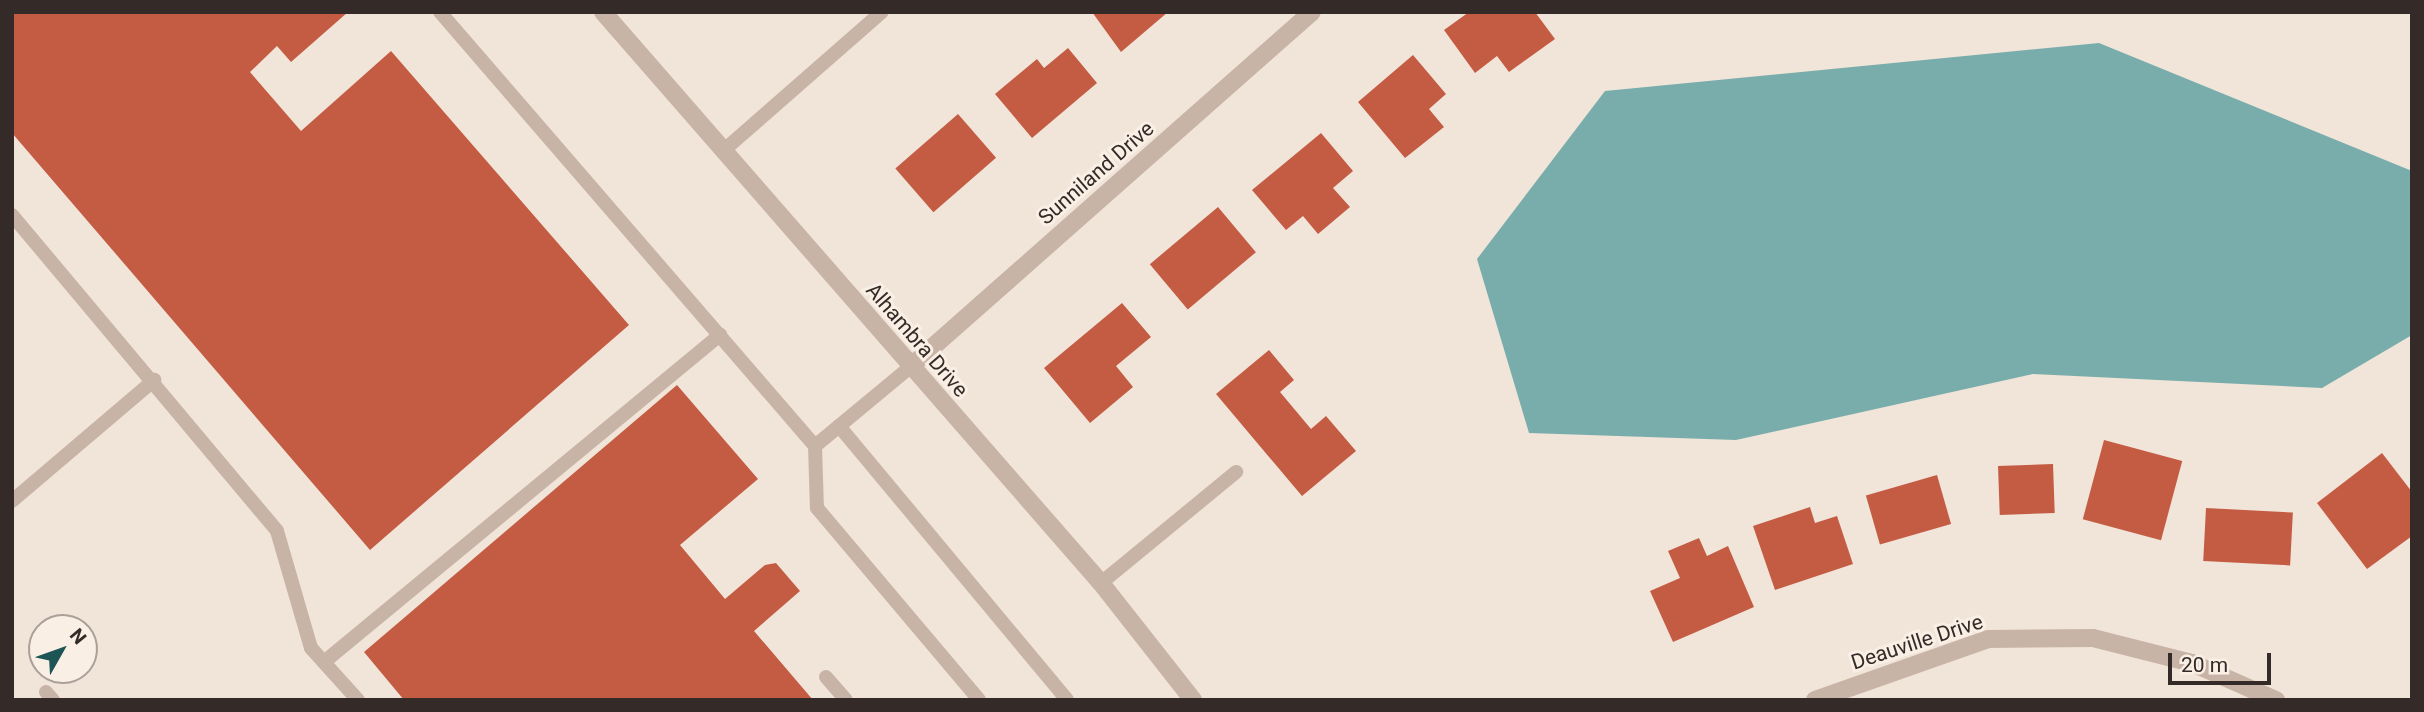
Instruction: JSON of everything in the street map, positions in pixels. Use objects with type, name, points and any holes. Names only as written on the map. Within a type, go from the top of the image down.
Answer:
[{"type":"street","name":"Alhambra Drive","points":[[603,12],[1101,583],[1193,700]]},
{"type":"street","name":"Sunniland Drive","points":[[910,367],[1312,12]]},
{"type":"street","name":"Deauville Drive","points":[[1815,700],[1988,639],[2092,638],[2192,663],[2276,700]]},
{"type":"lane","points":[[440,12],[815,446],[817,508],[979,700]]},
{"type":"lane","points":[[723,151],[881,12]]},
{"type":"lane","points":[[12,215],[154,380],[276,531],[311,648],[358,700]]},
{"type":"lane","points":[[324,662],[720,335]]},
{"type":"lane","points":[[815,446],[910,367]]},
{"type":"lane","points":[[12,501],[154,380]]},
{"type":"lane","points":[[839,426],[1067,700]]},
{"type":"lane","points":[[1101,583],[1236,472]]},
{"type":"lane","points":[[826,677],[846,700]]},
{"type":"water","points":[[2099,43],[2412,171],[2412,335],[2322,388],[2033,374],[1736,440],[1529,433],[1477,259],[1605,91]]},
{"type":"building","points":[[12,12],[348,12],[291,62],[277,46],[250,72],[301,131],[391,51],[629,325],[370,550],[12,133]]},
{"type":"building","points":[[1092,12],[1168,12],[1121,52]]},
{"type":"building","points":[[1469,12],[1535,12],[1555,39],[1509,72],[1497,56],[1475,73],[1444,30]]},
{"type":"building","points":[[1068,48],[1097,83],[1032,138],[995,94],[1037,59],[1044,68]]},
{"type":"building","points":[[1413,55],[1446,94],[1429,109],[1444,127],[1405,158],[1358,102]]},
{"type":"building","points":[[958,114],[996,158],[933,212],[895,168]]},
{"type":"building","points":[[1321,133],[1353,171],[1333,188],[1350,207],[1318,234],[1303,216],[1286,230],[1252,190]]},
{"type":"building","points":[[1218,207],[1256,252],[1188,309],[1150,264]]},
{"type":"building","points":[[1122,303],[1151,337],[1116,366],[1133,387],[1090,423],[1044,368]]},
{"type":"building","points":[[1269,350],[1294,380],[1280,392],[1311,429],[1326,416],[1356,451],[1302,496],[1216,394]]},
{"type":"building","points":[[677,385],[758,479],[680,545],[725,599],[765,565],[776,563],[800,591],[754,631],[813,700],[404,700],[364,652]]},
{"type":"building","points":[[2104,440],[2182,461],[2161,540],[2083,519]]},
{"type":"building","points":[[2382,453],[2412,492],[2412,536],[2367,569],[2317,503]]},
{"type":"building","points":[[2053,464],[2055,513],[2000,515],[1998,466]]},
{"type":"building","points":[[1937,475],[1951,524],[1880,544],[1866,495]]},
{"type":"building","points":[[1810,507],[1815,523],[1837,516],[1853,564],[1775,590],[1753,526]]},
{"type":"building","points":[[2206,508],[2293,513],[2290,565],[2203,561]]},
{"type":"building","points":[[1699,538],[1707,556],[1728,546],[1754,607],[1673,642],[1650,591],[1680,578],[1668,551]]}]
